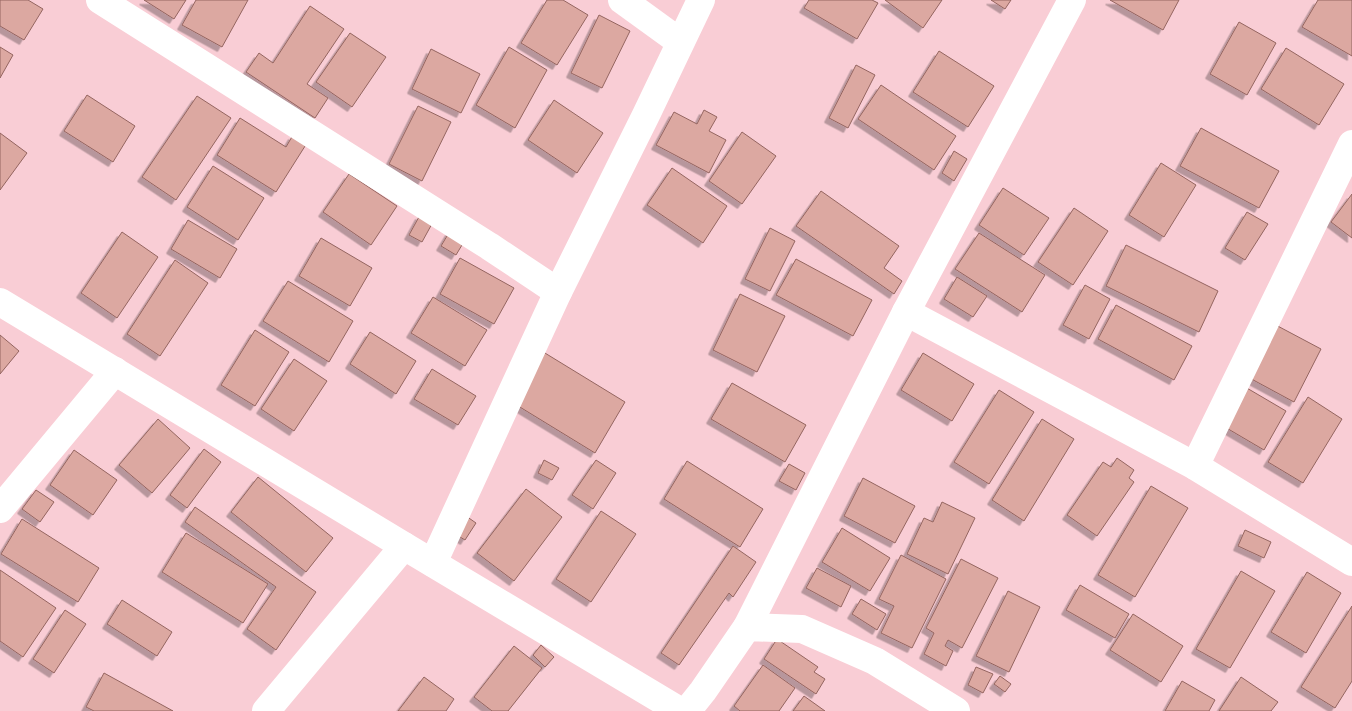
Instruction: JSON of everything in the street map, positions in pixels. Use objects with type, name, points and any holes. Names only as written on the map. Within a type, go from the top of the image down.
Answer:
[{"type":"street","points":[[100,0],[489,246],[558,292]]},
{"type":"street","points":[[622,0],[680,42]]},
{"type":"street","points":[[433,563],[558,292],[701,0]]},
{"type":"street","points":[[688,711],[747,627],[906,312],[1072,0]]},
{"type":"street","points":[[1195,466],[1352,144]]},
{"type":"street","points":[[0,302],[680,711]]},
{"type":"street","points":[[906,312],[1195,466],[1352,562]]},
{"type":"street","points":[[0,509],[115,371]]},
{"type":"street","points":[[266,711],[404,546]]},
{"type":"street","points":[[747,627],[802,629],[875,662],[956,711]]},
{"type":"building","points":[[0,0],[28,0],[43,9],[24,40],[0,26]]},
{"type":"building","points":[[144,0],[186,0],[174,19]]},
{"type":"building","points":[[196,0],[248,0],[222,47],[182,25]]},
{"type":"building","points":[[547,0],[563,0],[588,15],[557,65],[521,43]]},
{"type":"building","points":[[809,0],[872,0],[878,3],[857,39],[804,8]]},
{"type":"building","points":[[885,0],[942,0],[923,28]]},
{"type":"building","points":[[991,0],[1011,0],[1005,9]]},
{"type":"building","points":[[1110,0],[1179,0],[1163,30]]},
{"type":"building","points":[[1318,0],[1352,0],[1352,56],[1302,27]]},
{"type":"building","points":[[310,6],[344,29],[307,84],[328,98],[315,118],[246,72],[259,53],[273,63]]},
{"type":"building","points":[[599,15],[630,31],[602,88],[571,73]]},
{"type":"building","points":[[1239,22],[1276,43],[1247,95],[1210,74]]},
{"type":"building","points":[[350,33],[386,57],[352,107],[316,82]]},
{"type":"building","points":[[0,47],[13,55],[0,78]]},
{"type":"building","points":[[509,47],[547,70],[515,128],[476,105]]},
{"type":"building","points":[[1286,48],[1344,84],[1319,125],[1261,89]]},
{"type":"building","points":[[431,49],[480,74],[461,113],[412,89]]},
{"type":"building","points":[[939,51],[994,86],[968,127],[913,92]]},
{"type":"building","points":[[856,65],[875,75],[848,128],[829,118]]},
{"type":"building","points":[[881,85],[956,136],[934,170],[858,119]]},
{"type":"building","points":[[87,95],[135,126],[113,162],[64,131]]},
{"type":"building","points":[[197,96],[231,118],[176,200],[142,177]]},
{"type":"building","points":[[554,100],[603,133],[577,173],[528,140]]},
{"type":"building","points":[[418,106],[451,122],[422,181],[389,164]]},
{"type":"building","points":[[704,110],[717,117],[709,131],[726,140],[709,173],[656,145],[674,112],[697,124]]},
{"type":"building","points":[[240,118],[286,147],[293,135],[307,143],[276,192],[217,155]]},
{"type":"building","points":[[1201,128],[1279,171],[1259,208],[1180,166]]},
{"type":"building","points":[[742,132],[776,156],[742,204],[709,181]]},
{"type":"building","points":[[0,133],[27,153],[0,190]]},
{"type":"building","points":[[954,151],[967,159],[954,181],[942,173]]},
{"type":"building","points":[[1161,163],[1196,185],[1164,237],[1129,215]]},
{"type":"building","points":[[213,166],[264,198],[238,240],[187,207]]},
{"type":"building","points":[[672,168],[727,206],[703,243],[647,205]]},
{"type":"building","points":[[349,174],[397,206],[371,245],[323,212]]},
{"type":"building","points":[[1003,188],[1049,218],[1024,255],[979,225]]},
{"type":"building","points":[[821,191],[899,246],[884,268],[902,281],[894,294],[796,226]]},
{"type":"building","points":[[1352,194],[1352,238],[1331,222]]},
{"type":"building","points":[[1074,208],[1108,231],[1073,285],[1038,262]]},
{"type":"building","points":[[1247,212],[1268,224],[1245,260],[1225,248]]},
{"type":"building","points":[[420,215],[433,222],[422,242],[409,235]]},
{"type":"building","points":[[188,220],[237,249],[220,278],[171,249]]},
{"type":"building","points":[[770,228],[795,241],[770,291],[745,279]]},
{"type":"building","points":[[450,231],[465,240],[456,255],[441,246]]},
{"type":"building","points":[[122,232],[158,257],[117,318],[81,293]]},
{"type":"building","points":[[979,233],[1045,275],[1022,312],[955,269]]},
{"type":"building","points":[[321,238],[372,268],[350,306],[299,276]]},
{"type":"building","points":[[1126,245],[1218,291],[1199,332],[1106,286]]},
{"type":"building","points":[[460,258],[514,288],[494,324],[440,294]]},
{"type":"building","points":[[796,259],[872,300],[853,336],[776,295]]},
{"type":"building","points":[[175,260],[208,283],[160,356],[127,334]]},
{"type":"building","points":[[957,277],[987,296],[973,317],[944,299]]},
{"type":"building","points":[[288,281],[353,321],[329,362],[263,321]]},
{"type":"building","points":[[1085,285],[1110,299],[1089,339],[1063,325]]},
{"type":"building","points":[[740,294],[785,316],[757,372],[713,350]]},
{"type":"building","points":[[433,297],[487,330],[465,366],[411,333]]},
{"type":"building","points":[[1116,305],[1192,346],[1174,380],[1098,339]]},
{"type":"building","points":[[1272,323],[1321,349],[1294,402],[1244,375]]},
{"type":"building","points":[[255,330],[289,352],[255,406],[221,385]]},
{"type":"building","points":[[370,332],[416,361],[396,394],[350,364]]},
{"type":"building","points":[[0,335],[19,351],[0,374]]},
{"type":"building","points":[[540,350],[625,402],[595,453],[510,401]]},
{"type":"building","points":[[923,353],[974,384],[952,421],[901,390]]},
{"type":"building","points":[[294,359],[327,381],[294,431],[261,409]]},
{"type":"building","points":[[432,369],[476,396],[458,425],[414,399]]},
{"type":"building","points":[[732,383],[806,425],[785,462],[711,419]]},
{"type":"building","points":[[1240,384],[1286,411],[1264,450],[1218,423]]},
{"type":"building","points":[[999,390],[1034,412],[989,484],[954,462]]},
{"type":"building","points":[[1308,397],[1342,419],[1303,483],[1268,462]]},
{"type":"building","points":[[158,419],[190,448],[152,493],[119,465]]},
{"type":"building","points":[[1042,419],[1074,439],[1024,521],[992,500]]},
{"type":"building","points":[[204,449],[221,462],[187,508],[170,495]]},
{"type":"building","points":[[74,450],[117,480],[93,515],[50,485]]},
{"type":"building","points":[[1117,458],[1134,470],[1129,478],[1134,482],[1097,536],[1067,515],[1103,462],[1111,467]]},
{"type":"building","points":[[544,460],[559,468],[552,480],[538,473]]},
{"type":"building","points":[[596,460],[616,473],[593,509],[572,495]]},
{"type":"building","points":[[687,461],[763,509],[740,547],[664,499]]},
{"type":"building","points":[[789,464],[805,473],[796,490],[779,481]]},
{"type":"building","points":[[258,477],[333,538],[306,572],[231,512]]},
{"type":"building","points":[[863,478],[915,506],[895,543],[844,516]]},
{"type":"building","points":[[1151,486],[1188,508],[1135,597],[1098,575]]},
{"type":"building","points":[[526,489],[562,517],[514,581],[477,553]]},
{"type":"building","points":[[36,490],[54,502],[40,522],[22,509]]},
{"type":"building","points":[[942,502],[975,518],[948,574],[907,554],[924,518],[933,522]]},
{"type":"building","points":[[195,507],[316,592],[276,650],[247,629],[276,587],[185,522]]},
{"type":"building","points":[[601,511],[636,534],[591,602],[556,579]]},
{"type":"building","points":[[466,516],[476,523],[465,540],[455,534]]},
{"type":"building","points":[[22,519],[99,568],[78,602],[1,554]]},
{"type":"building","points":[[842,528],[890,558],[870,591],[822,562]]},
{"type":"building","points":[[1245,530],[1271,542],[1264,558],[1238,546]]},
{"type":"building","points":[[186,533],[268,584],[243,623],[162,572]]},
{"type":"building","points":[[733,546],[756,562],[733,597],[729,593],[679,665],[661,653]]},
{"type":"building","points":[[901,555],[946,579],[912,648],[881,633],[894,606],[879,599]]},
{"type":"building","points":[[961,559],[998,578],[962,648],[948,640],[945,646],[953,651],[946,666],[924,654],[934,633],[926,628]]},
{"type":"building","points":[[817,568],[851,586],[841,607],[806,588]]},
{"type":"building","points":[[0,570],[56,608],[23,657],[0,641]]},
{"type":"building","points":[[1241,571],[1275,591],[1230,668],[1196,649]]},
{"type":"building","points":[[1307,572],[1341,593],[1306,653],[1271,632]]},
{"type":"building","points":[[1080,585],[1129,614],[1115,638],[1066,610]]},
{"type":"building","points":[[1008,591],[1040,607],[1009,672],[976,656]]},
{"type":"building","points":[[861,599],[886,614],[877,630],[852,614]]},
{"type":"building","points":[[122,600],[172,632],[157,656],[107,624]]},
{"type":"building","points":[[1352,606],[1352,681],[1335,708],[1301,687]]},
{"type":"building","points":[[65,610],[86,624],[54,673],[33,659]]},
{"type":"building","points":[[1133,614],[1183,646],[1161,682],[1110,650]]},
{"type":"building","points":[[777,639],[818,667],[814,672],[825,679],[816,694],[764,659]]},
{"type":"building","points":[[541,645],[554,657],[545,667],[533,655]]},
{"type":"building","points":[[514,646],[542,668],[508,711],[492,711],[474,697]]},
{"type":"building","points":[[763,665],[795,688],[779,711],[740,711],[734,706]]},
{"type":"building","points":[[976,667],[993,674],[983,693],[968,685]]},
{"type":"building","points":[[104,673],[173,711],[94,711],[86,707]]},
{"type":"building","points":[[1000,676],[1011,684],[1005,692],[994,684]]},
{"type":"building","points":[[424,677],[454,699],[446,711],[398,711]]},
{"type":"building","points":[[1241,677],[1278,702],[1271,711],[1219,711]]},
{"type":"building","points":[[1182,681],[1215,700],[1209,711],[1165,711]]},
{"type":"building","points":[[804,696],[825,711],[793,711]]}]
